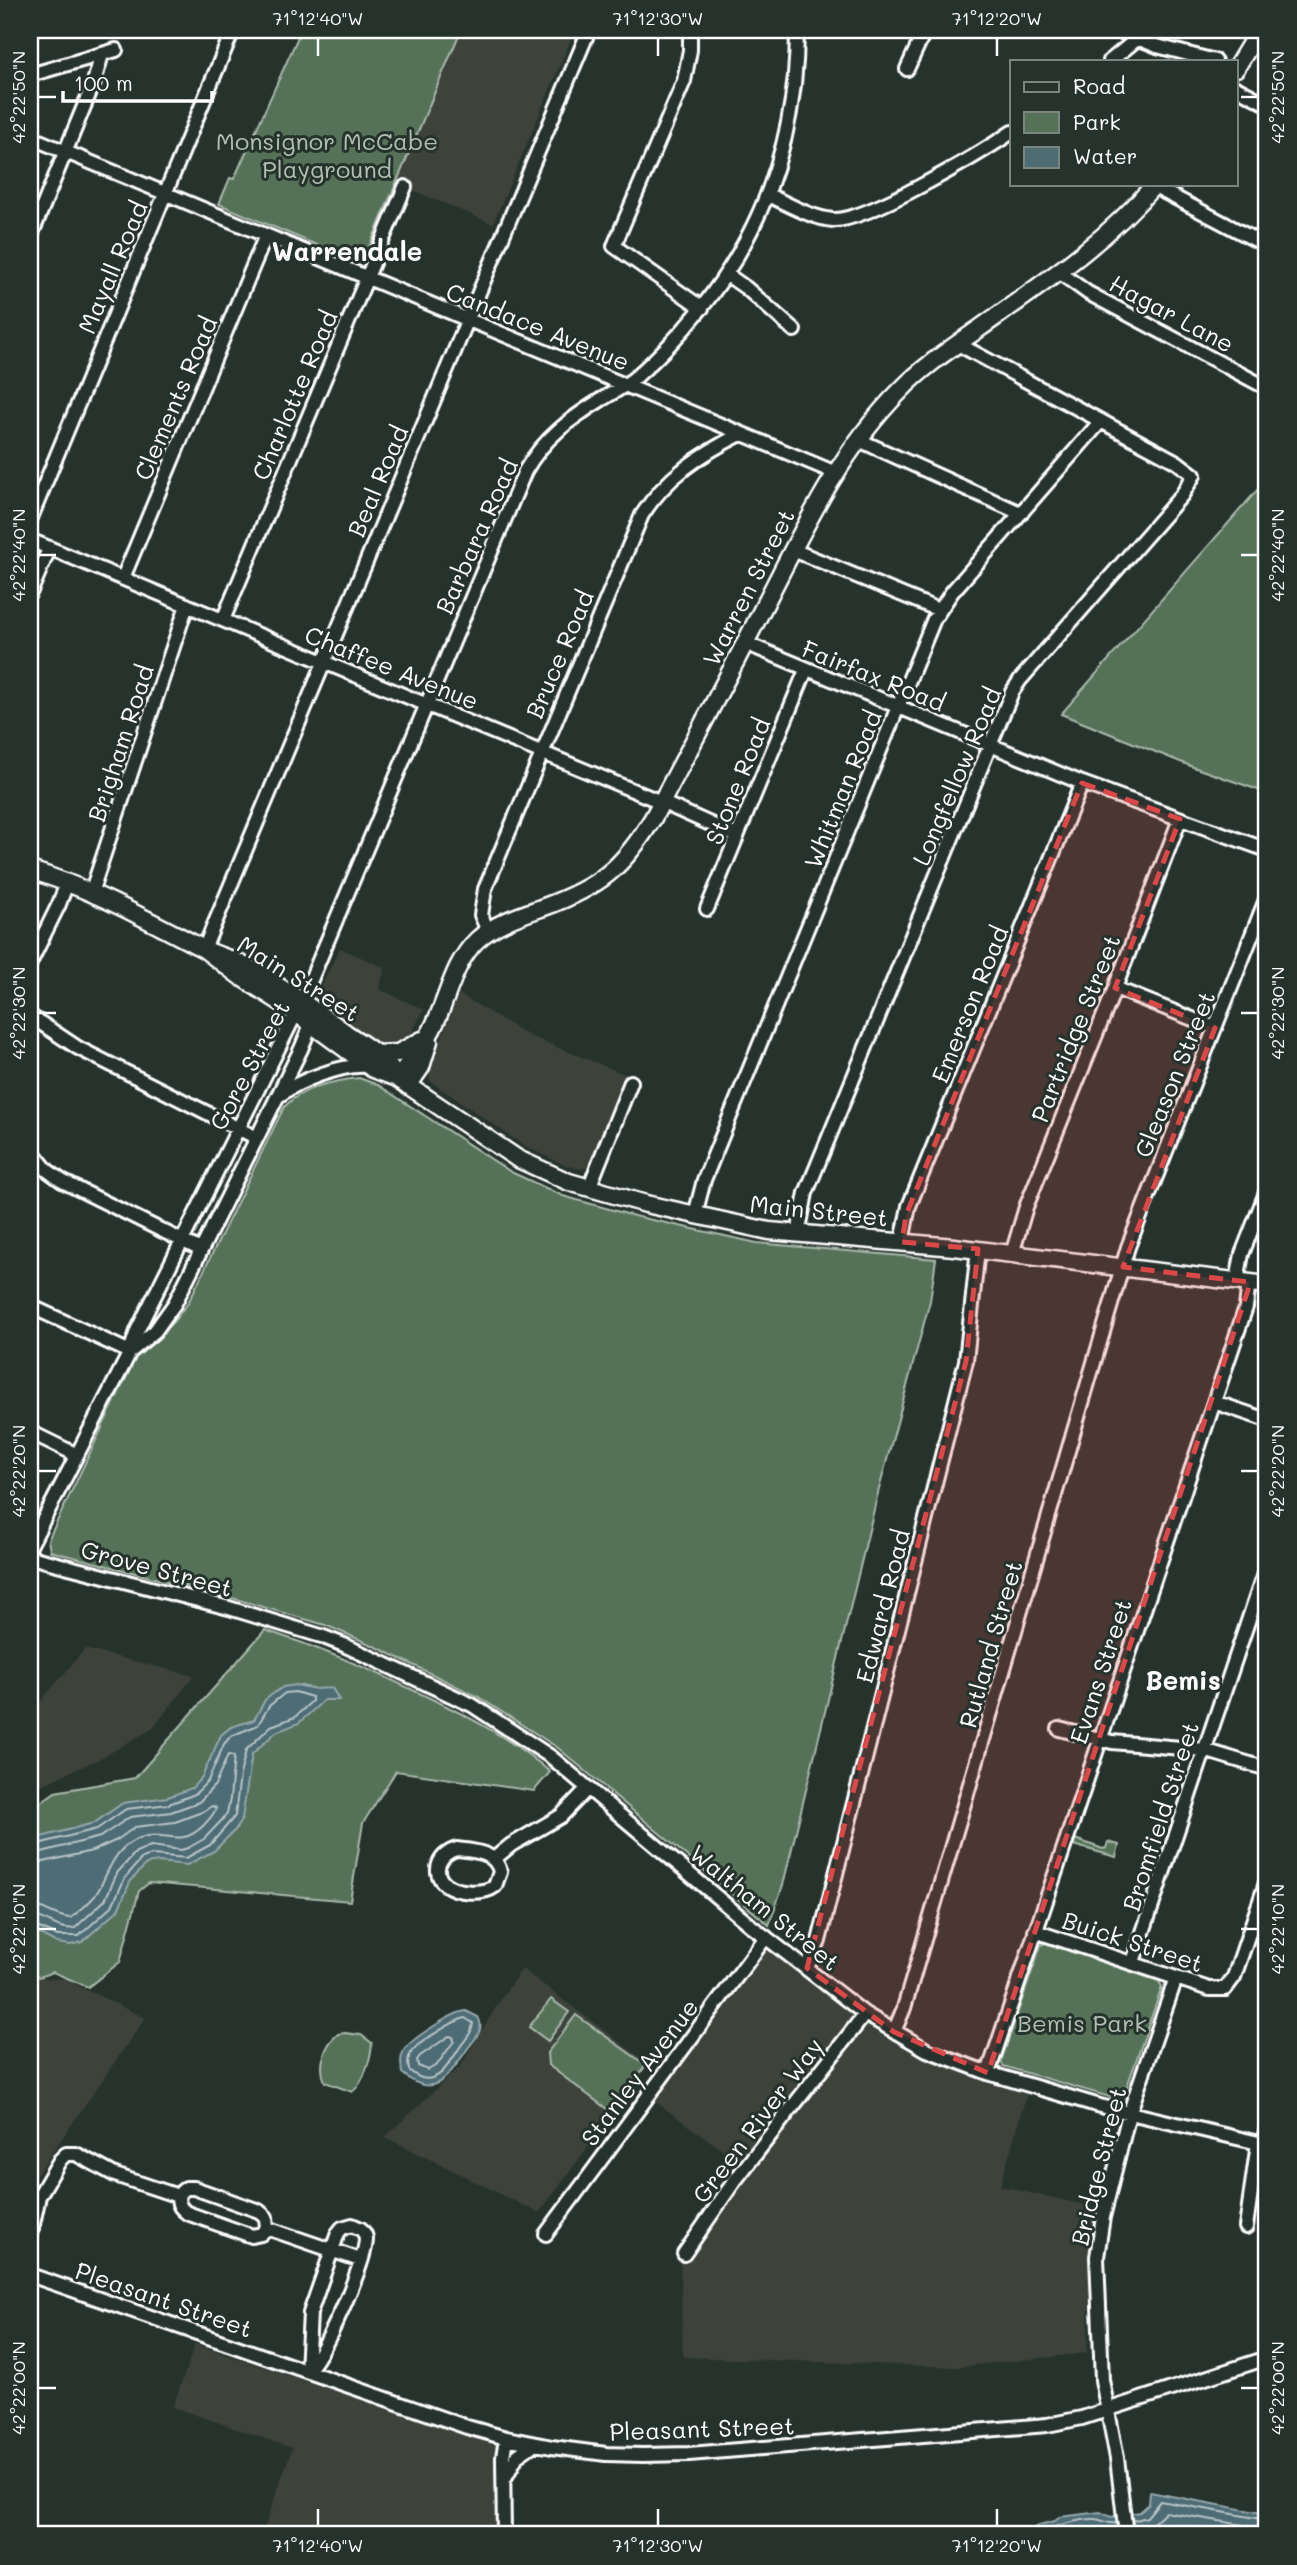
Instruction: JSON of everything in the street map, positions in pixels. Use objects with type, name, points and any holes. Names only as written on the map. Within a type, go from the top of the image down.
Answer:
[{"type":"main road","points":[[1238,65],[1259,30]]},
{"type":"main road","name":"Warren Street","points":[[403,1082],[423,1063],[430,1034],[465,954],[488,931],[568,898],[607,876],[626,859],[662,802],[793,550],[836,473],[859,440],[902,389],[958,344],[1059,272],[1125,216],[1153,186]]},
{"type":"main road","name":"Main Street","points":[[30,870],[91,893],[204,949],[241,977],[299,1006],[372,1060]]},
{"type":"main road","name":"Main Street","points":[[299,1006],[310,1023],[392,1069],[403,1082],[526,1164],[551,1176],[589,1188],[760,1229],[978,1250],[1267,1285]]},
{"type":"main road","points":[[372,1060],[401,1052],[430,1034]]},
{"type":"street","name":"Mayall Road","points":[[30,520],[233,30]]},
{"type":"street","name":"Beal Road","points":[[204,949],[589,30]]},
{"type":"street","points":[[690,30],[690,50],[684,80],[614,246],[702,309]]},
{"type":"street","name":"Barbara Road","points":[[299,1006],[494,541],[529,464],[562,425],[625,384],[676,338],[702,309],[747,239],[768,195],[790,119],[796,71],[797,30]]},
{"type":"street","points":[[907,69],[925,30]]},
{"type":"street","points":[[1117,30],[1137,39],[1211,60]]},
{"type":"street","points":[[1111,60],[1137,39]]},
{"type":"street","points":[[30,75],[116,50]]},
{"type":"street","points":[[30,238],[94,82],[102,54]]},
{"type":"street","points":[[1238,89],[1267,104]]},
{"type":"street","points":[[768,195],[818,216],[834,220],[849,218],[886,202],[1010,133]]},
{"type":"street","name":"Candace Avenue","points":[[30,136],[836,473]]},
{"type":"street","points":[[1156,186],[1267,246]]},
{"type":"street","name":"Charlotte Road","points":[[223,620],[405,187]]},
{"type":"street","name":"Clements Road","points":[[123,578],[266,235]]},
{"type":"street","name":"Hagar Lane","points":[[1059,272],[1088,293],[1267,388]]},
{"type":"street","points":[[726,275],[746,288],[794,330]]},
{"type":"street","name":"Longfellow Road","points":[[798,1234],[806,1193],[1012,692],[1182,495],[1194,475],[1182,465],[958,344]]},
{"type":"street","name":"Whitman Road","points":[[695,1215],[704,1180],[939,610],[1101,421]]},
{"type":"street","name":"Bruce Road","points":[[488,931],[481,915],[482,897],[642,515],[667,481],[716,446],[741,434]]},
{"type":"street","points":[[859,440],[1020,513]]},
{"type":"street","name":"Chaffee Avenue","points":[[30,540],[662,802],[737,836]]},
{"type":"street","points":[[30,593],[49,549]]},
{"type":"street","points":[[793,550],[939,610]]},
{"type":"street","name":"Brigham Road","points":[[91,893],[187,605]]},
{"type":"street","name":"Fairfax Road","points":[[745,643],[1026,761],[1267,850]]},
{"type":"street","name":"Stone Road","points":[[706,909],[806,670]]},
{"type":"street","name":"Emerson Road","points":[[902,1242],[909,1206],[1082,783]]},
{"type":"street","name":"Partridge Street","points":[[1012,1254],[1026,1207],[1180,819]]},
{"type":"street","points":[[30,963],[67,883]]},
{"type":"street","name":"Gleason Street","points":[[1124,1267],[1132,1236],[1267,897]]},
{"type":"street","points":[[1115,988],[1215,1028]]},
{"type":"street","name":"Gore Street","points":[[30,1546],[131,1352],[137,1331],[299,1006]]},
{"type":"street","points":[[30,1017],[78,1048],[257,1138]]},
{"type":"street","name":"Gore Street","points":[[131,1352],[166,1318],[304,1043],[310,1023]]},
{"type":"street","points":[[277,1098],[294,1086],[372,1060]]},
{"type":"street","points":[[589,1188],[631,1082]]},
{"type":"street","points":[[31,1152],[47,1170],[62,1181],[201,1250]]},
{"type":"street","name":"Evans Street","points":[[988,2073],[1246,1307],[1242,1254],[1267,1190]]},
{"type":"street","name":"Edward Road","points":[[807,1968],[819,1941],[966,1362],[978,1250]]},
{"type":"street","name":"Rutland Street","points":[[894,2032],[908,1995],[1124,1267]]},
{"type":"street","points":[[30,1306],[131,1352]]},
{"type":"street","points":[[1214,1402],[1267,1420]]},
{"type":"street","points":[[30,1433],[77,1455]]},
{"type":"street","name":"Grove Street","points":[[30,1557],[273,1621]]},
{"type":"street","name":"Bromfield Street","points":[[1133,1962],[1267,1565]]},
{"type":"street","name":"Waltham Street","points":[[273,1621],[344,1645],[472,1706],[536,1746],[766,1937],[866,2014],[927,2050],[988,2073],[1129,2114],[1263,2144]]},
{"type":"street","points":[[1059,1729],[1099,1740],[1204,1750],[1267,1769]]},
{"type":"street","points":[[494,1859],[511,1844],[561,1816],[588,1788]]},
{"type":"street","points":[[452,1850],[484,1854],[494,1859],[499,1868],[499,1877],[495,1886],[483,1892],[449,1886],[439,1874],[440,1861],[452,1850]]},
{"type":"street","name":"Buick Street","points":[[1035,1931],[1176,1978],[1217,1990],[1225,1989],[1230,1984],[1267,1880]]},
{"type":"street","name":"Stanley Avenue","points":[[546,2234],[766,1937]]},
{"type":"street","name":"Bridge Street","points":[[1126,2535],[1117,2458],[1102,2380],[1097,2257],[1129,2114],[1176,1978]]},
{"type":"street","name":"Green River Way","points":[[684,2254],[733,2183],[866,2014]]},
{"type":"street","points":[[1246,2227],[1267,2127]]},
{"type":"street","points":[[30,2238],[42,2190],[63,2156],[76,2154],[115,2175],[178,2196]]},
{"type":"street","points":[[186,2188],[194,2188],[259,2211],[267,2217],[267,2228],[261,2234],[252,2236],[187,2213],[179,2205],[178,2196],[186,2188]]},
{"type":"street","points":[[357,2226],[366,2238],[339,2321],[325,2341],[315,2363],[307,2371],[310,2313],[342,2228],[357,2226]]},
{"type":"street","points":[[267,2228],[360,2260]]},
{"type":"street","name":"Pleasant Street","points":[[30,2275],[436,2417],[506,2438],[606,2454],[689,2454],[1031,2427],[1082,2418],[1267,2358]]},
{"type":"street","points":[[503,2535],[506,2438]]},
{"type":"street","points":[[503,2485],[514,2460],[523,2450],[534,2444]]},
{"type":"highlighted area","points":[[1082,783],[1180,819],[1115,988],[1215,1028],[1123,1267],[1249,1282],[988,2073],[894,2032],[807,1968],[966,1361],[978,1249],[902,1242],[906,1215]]},
{"type":"shaded area","points":[[461,30],[575,30],[493,224],[396,183]]},
{"type":"shaded area","points":[[340,948],[385,968],[379,989],[424,1010],[411,1034],[400,1042],[382,1044],[319,1003],[317,999],[320,989]]},
{"type":"shaded area","points":[[459,994],[529,1036],[624,1074],[587,1167],[582,1169],[567,1166],[526,1147],[430,1081],[430,1068]]},
{"type":"shaded area","points":[[85,1649],[194,1676],[152,1729],[97,1760],[30,1790],[30,1714]]},
{"type":"shaded area","points":[[767,1944],[873,2027],[948,2065],[1027,2093],[1000,2186],[1098,2208],[1091,2239],[1087,2353],[956,2367],[683,2357],[680,2246],[741,2163],[650,2098]]},
{"type":"shaded area","points":[[30,1969],[45,1978],[64,1979],[145,2018],[30,2185]]},
{"type":"shaded area","points":[[522,1969],[649,2064],[539,2213],[385,2137],[460,2067]]},
{"type":"shaded area","points":[[195,2344],[495,2445],[495,2535],[262,2535],[292,2448],[173,2407]]},
{"type":"green space","name":"Monsignor McCabe Playground","points":[[301,30],[461,30],[365,257],[350,259],[219,204],[230,178],[234,179]]},
{"type":"green space","points":[[1267,479],[1267,793],[1193,767],[1061,714]]},
{"type":"green space","points":[[359,1078],[378,1085],[511,1172],[563,1196],[634,1216],[757,1243],[936,1259],[930,1301],[878,1493],[783,1885],[769,1925],[558,1748],[477,1696],[325,1625],[50,1551],[48,1540],[136,1357],[173,1322],[188,1303],[284,1107],[309,1090],[329,1083]]},
{"type":"green space","points":[[265,1630],[360,1666],[450,1708],[502,1737],[550,1772],[534,1791],[396,1771],[363,1823],[350,1901],[149,1883],[139,1891],[120,1962],[88,1987],[53,1972],[39,1977],[30,1971],[30,1810],[55,1792],[135,1778]]},
{"type":"green space","points":[[1075,1839],[1103,1849],[1108,1842],[1119,1845],[1116,1857],[1073,1845]]},
{"type":"green space","name":"Bemis Park","points":[[1045,1943],[1159,1981],[1162,1987],[1125,2092],[1113,2098],[1003,2066],[1001,2061],[1041,1945]]},
{"type":"green space","points":[[551,1999],[569,2012],[548,2041],[529,2027]]},
{"type":"green space","points":[[576,2015],[646,2065],[611,2112],[548,2065],[547,2053]]},
{"type":"green space","points":[[338,2034],[361,2035],[372,2043],[363,2077],[352,2092],[325,2082],[322,2069],[329,2044]]},
{"type":"water","points":[[296,1685],[316,1689],[332,1688],[339,1700],[324,1700],[299,1723],[276,1732],[252,1754],[242,1819],[214,1851],[187,1865],[159,1862],[146,1864],[130,1882],[118,1910],[82,1942],[70,1945],[57,1943],[30,1929],[30,1840],[94,1823],[123,1803],[168,1797],[192,1788],[202,1777],[221,1735],[231,1727],[254,1720],[265,1700],[283,1687]]},
{"type":"water","points":[[466,2011],[478,2017],[480,2031],[446,2077],[431,2085],[423,2085],[402,2073],[402,2055],[408,2045],[443,2021]]},
{"type":"water","points":[[1150,2492],[1267,2514],[1267,2535],[1030,2535],[1039,2525],[1060,2517],[1100,2512],[1111,2517],[1140,2512],[1149,2504]]},
{"type":"district","name":"Warrendale","points":[[347,251]]},
{"type":"district","name":"Bemis","points":[[1183,1680]]}]
